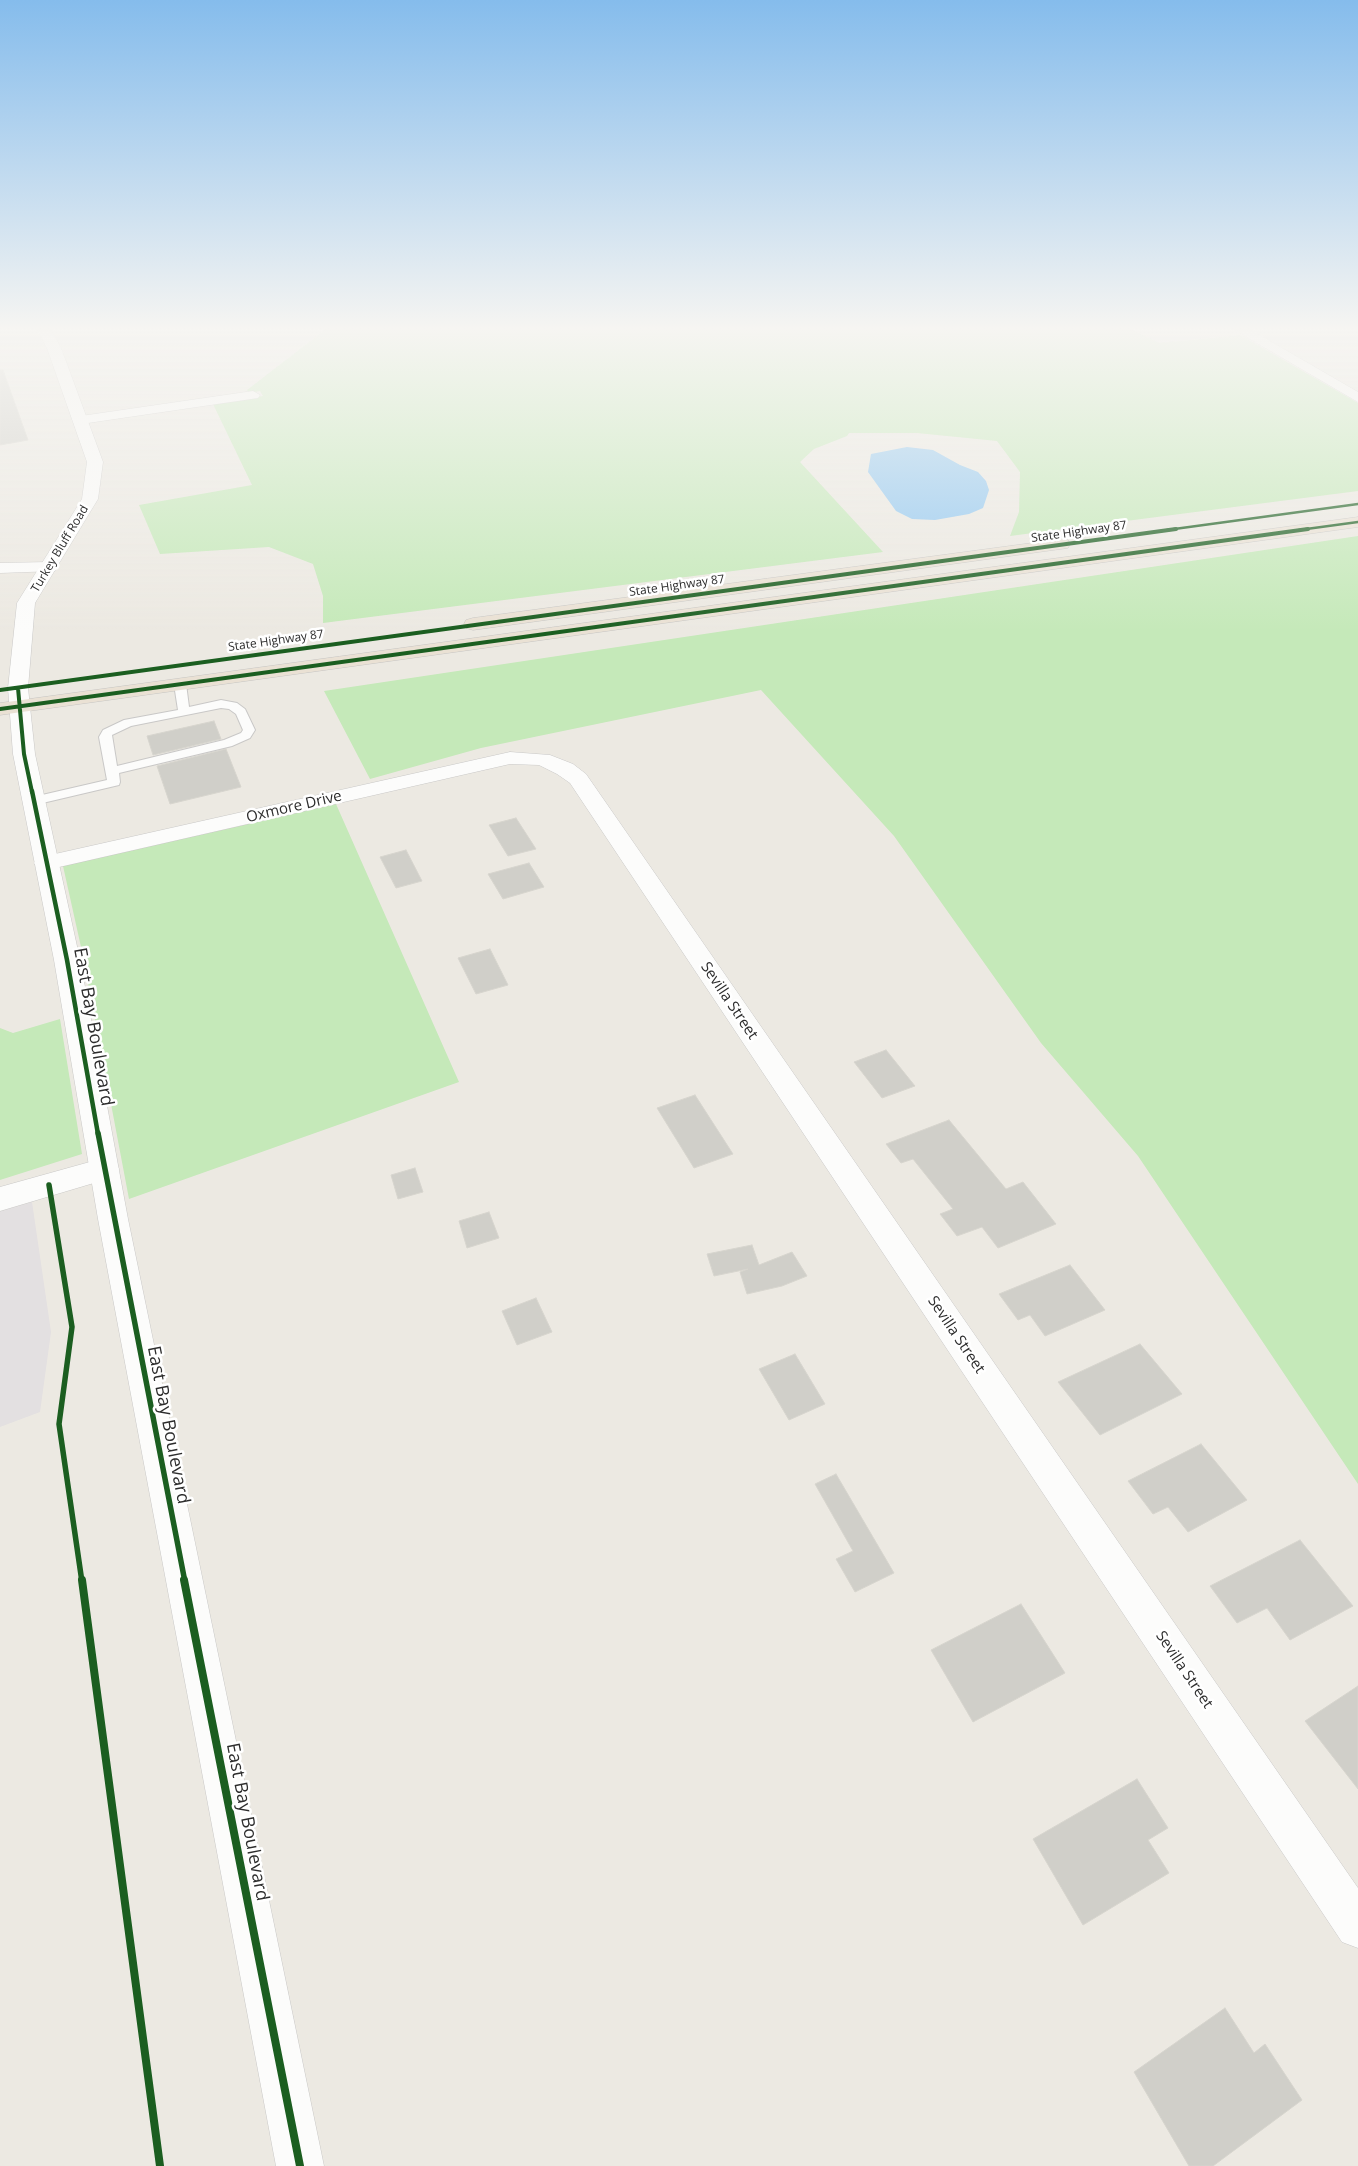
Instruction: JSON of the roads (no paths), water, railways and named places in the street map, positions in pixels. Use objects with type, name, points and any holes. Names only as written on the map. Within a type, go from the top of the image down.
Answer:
[{"type":"highway","name":"State Highway 87","points":[[9,698],[1358,504]]},
{"type":"highway","points":[[9,698],[180,684],[1358,522]]},
{"type":"street","name":"Turkey Bluff Road","points":[[9,698],[26,603],[90,499],[95,462],[85,430]]},
{"type":"street","points":[[0,568],[48,567]]},
{"type":"street","name":"East Bay Boulevard","points":[[9,698],[34,801],[104,1169],[300,2166]]},
{"type":"street","name":"Oxmore Drive","points":[[46,863],[510,758],[543,759]]},
{"type":"street","name":"Sevilla Street","points":[[543,759],[565,769],[578,779],[1358,1926]]},
{"type":"street","points":[[0,1199],[104,1169]]},
{"type":"lane","points":[[180,684],[184,712]]},
{"type":"lane","points":[[34,801],[114,782],[105,737],[107,733],[128,723],[227,704],[241,712],[249,730],[241,739],[228,743],[112,771]]},
{"type":"water","points":[[907,447],[933,450],[960,465],[978,472],[986,481],[989,490],[983,508],[969,514],[935,520],[912,519],[896,511],[868,472],[871,454]]}]
